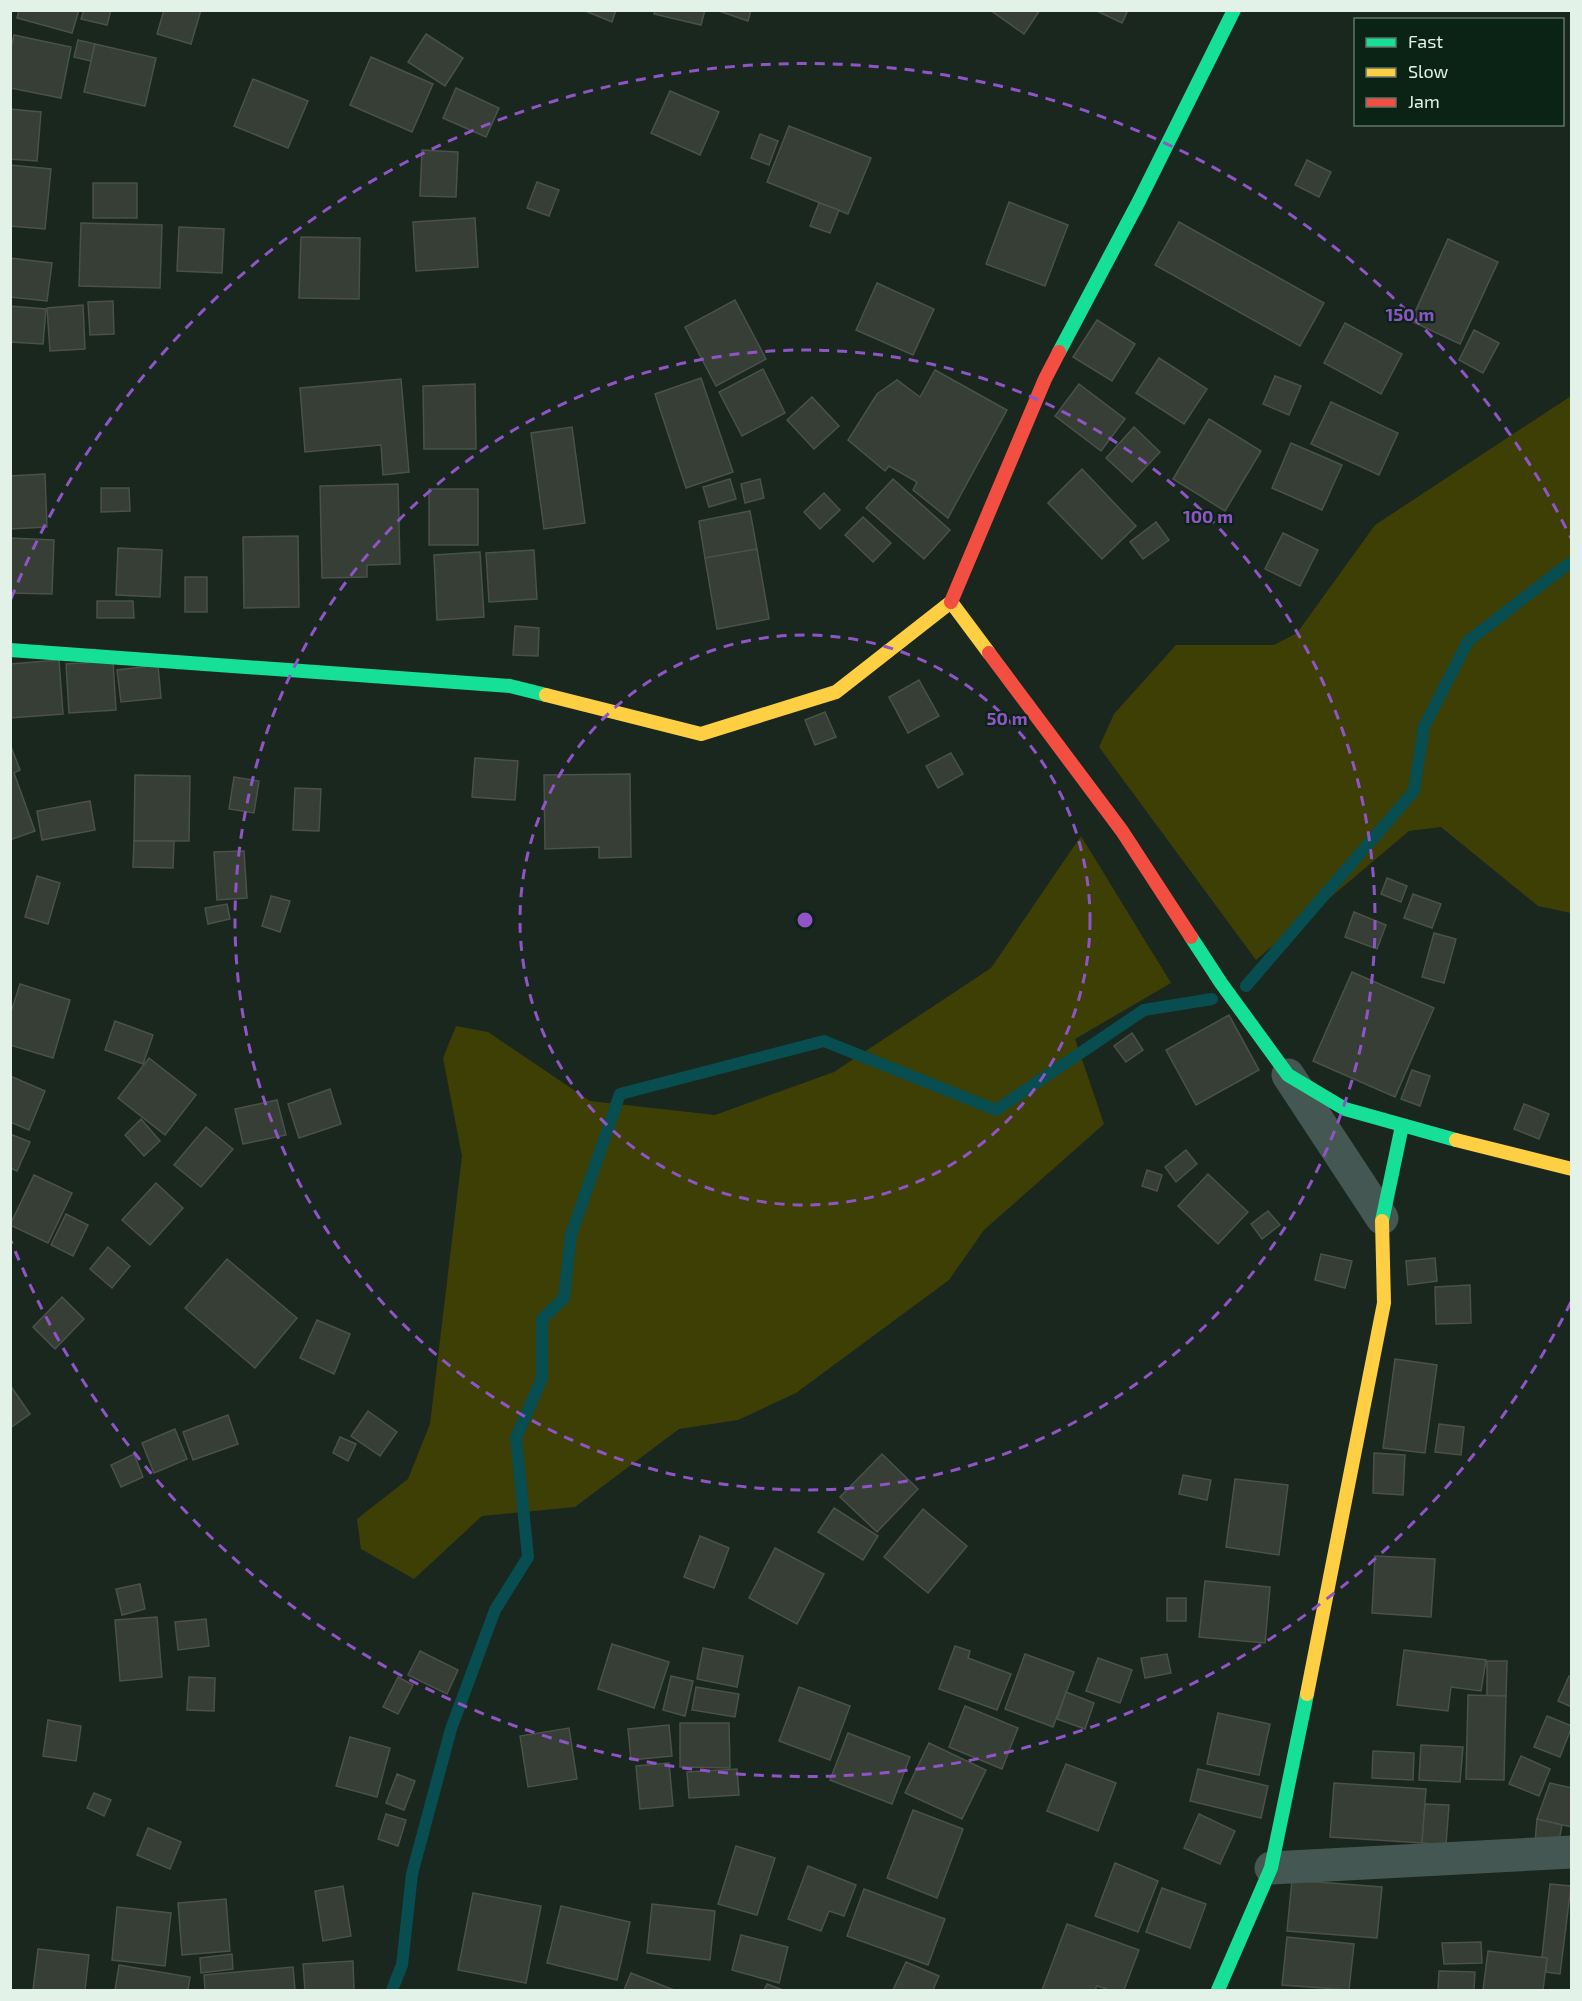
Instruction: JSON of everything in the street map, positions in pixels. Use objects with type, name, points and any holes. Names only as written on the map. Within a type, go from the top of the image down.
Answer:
[{"type":"street","points":[[10,650],[510,686],[701,734],[836,692],[951,602],[1045,379],[1139,201],[1234,10]]},
{"type":"street","points":[[951,602],[1122,831],[1221,983],[1288,1075],[1382,1218]]},
{"type":"street","points":[[1288,1075],[1345,1109],[1402,1126],[1572,1169]]},
{"type":"street","points":[[1218,1990],[1271,1868],[1289,1787],[1384,1303],[1382,1218],[1402,1126]]},
{"type":"street","points":[[1271,1868],[1572,1852]]},
{"type":"shaded area","points":[[1571,396],[1571,913],[1538,906],[1441,827],[1409,831],[1256,960],[1099,747],[1114,714],[1176,645],[1274,645],[1297,633],[1375,525]]},
{"type":"shaded area","points":[[1081,836],[1171,983],[1075,1039],[1104,1124],[984,1230],[949,1280],[796,1393],[738,1420],[679,1429],[575,1507],[482,1516],[414,1579],[361,1549],[357,1519],[408,1479],[430,1424],[462,1156],[443,1058],[456,1026],[488,1032],[590,1101],[715,1115],[834,1072],[991,968]]},
{"type":"building","points":[[19,10],[79,10],[72,33],[17,18]]},
{"type":"building","points":[[84,10],[111,10],[107,25],[81,19]]},
{"type":"building","points":[[164,10],[201,10],[191,44],[157,34]]},
{"type":"building","points":[[583,10],[616,10],[612,22]]},
{"type":"building","points":[[655,10],[705,10],[701,25],[654,14]]},
{"type":"building","points":[[716,10],[751,10],[748,21]]},
{"type":"building","points":[[990,10],[1040,10],[1024,34]]},
{"type":"building","points":[[1095,10],[1128,10],[1122,23]]},
{"type":"building","points":[[426,34],[463,58],[445,86],[408,62]]},
{"type":"building","points":[[14,35],[71,47],[61,98],[10,88],[10,53]]},
{"type":"building","points":[[78,40],[95,44],[91,61],[74,57]]},
{"type":"building","points":[[95,44],[156,58],[145,106],[84,92]]},
{"type":"building","points":[[371,57],[433,84],[412,132],[350,105]]},
{"type":"building","points":[[253,79],[308,101],[288,148],[234,126]]},
{"type":"building","points":[[456,88],[499,108],[486,137],[443,118]]},
{"type":"building","points":[[670,91],[719,112],[700,155],[651,133]]},
{"type":"building","points":[[10,109],[41,112],[37,161],[10,159]]},
{"type":"building","points":[[789,126],[871,158],[848,214],[767,182]]},
{"type":"building","points":[[760,134],[778,141],[769,165],[751,158]]},
{"type":"building","points":[[422,150],[458,152],[456,197],[420,196]]},
{"type":"building","points":[[1307,160],[1331,172],[1319,197],[1295,185]]},
{"type":"building","points":[[10,165],[51,169],[45,229],[10,226]]},
{"type":"building","points":[[537,182],[559,190],[549,216],[527,208]]},
{"type":"building","points":[[93,183],[137,183],[137,218],[93,218]]},
{"type":"building","points":[[1009,202],[1068,225],[1045,286],[986,264]]},
{"type":"building","points":[[819,203],[839,210],[830,233],[810,226]]},
{"type":"building","points":[[475,218],[478,267],[416,271],[413,222]]},
{"type":"building","points":[[1179,222],[1324,303],[1300,346],[1155,265]]},
{"type":"building","points":[[81,223],[162,225],[160,288],[79,286]]},
{"type":"building","points":[[179,227],[224,229],[222,273],[177,271]]},
{"type":"building","points":[[301,237],[360,238],[359,299],[299,298]]},
{"type":"building","points":[[1448,239],[1498,262],[1460,344],[1411,321]]},
{"type":"building","points":[[10,258],[52,263],[47,301],[10,297]]},
{"type":"building","points":[[877,283],[934,309],[913,355],[856,330]]},
{"type":"building","points":[[735,300],[766,359],[716,386],[685,327]]},
{"type":"building","points":[[113,301],[114,334],[90,335],[88,302]]},
{"type":"building","points":[[83,305],[85,349],[50,351],[47,308]]},
{"type":"building","points":[[10,306],[46,309],[43,344],[10,342]]},
{"type":"building","points":[[1097,320],[1135,344],[1112,381],[1073,357]]},
{"type":"building","points":[[1345,323],[1402,354],[1381,394],[1324,363]]},
{"type":"building","points":[[1474,330],[1499,343],[1483,373],[1459,360]]},
{"type":"building","points":[[1159,358],[1207,389],[1184,424],[1136,393]]},
{"type":"building","points":[[763,369],[785,413],[742,436],[719,392]]},
{"type":"building","points":[[935,370],[1007,410],[948,518],[913,490],[917,482],[889,466],[885,471],[848,440],[877,394],[897,380],[920,397]]},
{"type":"building","points":[[1275,376],[1301,386],[1289,415],[1263,404]]},
{"type":"building","points":[[701,378],[733,472],[686,488],[655,394]]},
{"type":"building","points":[[401,379],[409,472],[383,475],[381,445],[305,452],[300,388]]},
{"type":"building","points":[[475,384],[476,449],[424,449],[423,386]]},
{"type":"building","points":[[1079,384],[1125,419],[1101,451],[1055,416]]},
{"type":"building","points":[[812,397],[839,426],[814,449],[787,420]]},
{"type":"building","points":[[1331,402],[1398,433],[1379,475],[1311,444]]},
{"type":"building","points":[[1209,419],[1261,451],[1225,511],[1173,479]]},
{"type":"building","points":[[572,427],[585,523],[544,529],[531,433]]},
{"type":"building","points":[[1134,427],[1160,452],[1132,482],[1106,458]]},
{"type":"building","points":[[1291,443],[1342,465],[1322,510],[1272,488]]},
{"type":"building","points":[[1082,469],[1136,526],[1102,559],[1048,503]]},
{"type":"building","points":[[45,474],[47,527],[10,529],[10,476]]},
{"type":"building","points":[[730,479],[736,499],[709,507],[703,487]]},
{"type":"building","points":[[760,479],[764,498],[745,503],[741,484]]},
{"type":"building","points":[[893,479],[950,530],[924,559],[866,508]]},
{"type":"building","points":[[398,484],[400,564],[367,565],[367,577],[322,578],[320,486]]},
{"type":"building","points":[[101,488],[129,488],[130,511],[101,512]]},
{"type":"building","points":[[429,489],[478,489],[478,545],[429,545]]},
{"type":"building","points":[[824,493],[840,510],[820,529],[804,512]]},
{"type":"building","points":[[750,511],[757,549],[705,558],[699,521]]},
{"type":"building","points":[[863,517],[891,543],[873,562],[845,535]]},
{"type":"building","points":[[1156,522],[1169,540],[1143,559],[1130,542]]},
{"type":"building","points":[[1283,533],[1318,550],[1300,586],[1265,569]]},
{"type":"building","points":[[298,536],[299,607],[244,608],[243,537]]},
{"type":"building","points":[[10,538],[54,540],[52,594],[10,593]]},
{"type":"building","points":[[118,548],[162,550],[160,597],[116,595]]},
{"type":"building","points":[[757,549],[769,619],[717,629],[705,558]]},
{"type":"building","points":[[534,550],[537,599],[489,602],[486,553]]},
{"type":"building","points":[[480,552],[484,617],[437,620],[434,555]]},
{"type":"building","points":[[185,577],[207,577],[207,612],[185,612]]},
{"type":"building","points":[[97,601],[133,601],[134,618],[97,618]]},
{"type":"building","points":[[515,626],[539,628],[538,656],[513,655]]},
{"type":"building","points":[[59,660],[63,714],[10,718],[10,664]]},
{"type":"building","points":[[113,661],[116,710],[69,713],[66,664]]},
{"type":"building","points":[[158,665],[161,698],[121,702],[117,670]]},
{"type":"building","points":[[919,680],[939,716],[908,733],[889,697]]},
{"type":"building","points":[[825,712],[836,737],[815,745],[805,720]]},
{"type":"building","points":[[10,744],[20,770],[14,773],[35,831],[10,840]]},
{"type":"building","points":[[951,753],[963,774],[938,788],[926,766]]},
{"type":"building","points":[[475,758],[518,761],[515,800],[472,797]]},
{"type":"building","points":[[630,774],[631,857],[599,858],[599,847],[545,849],[544,775]]},
{"type":"building","points":[[135,775],[190,776],[189,841],[134,841]]},
{"type":"building","points":[[234,777],[259,781],[254,813],[229,809]]},
{"type":"building","points":[[295,788],[321,789],[319,831],[293,830]]},
{"type":"building","points":[[90,801],[95,830],[42,840],[37,811]]},
{"type":"building","points":[[134,841],[174,841],[173,868],[133,867]]},
{"type":"building","points":[[244,851],[247,898],[217,900],[214,852]]},
{"type":"building","points":[[37,876],[60,883],[48,924],[25,917]]},
{"type":"building","points":[[1387,878],[1407,886],[1401,902],[1381,894]]},
{"type":"building","points":[[1413,894],[1441,904],[1432,928],[1404,918]]},
{"type":"building","points":[[271,896],[290,901],[280,932],[262,926]]},
{"type":"building","points":[[227,904],[230,919],[208,924],[205,908]]},
{"type":"building","points":[[1354,912],[1386,925],[1377,949],[1345,937]]},
{"type":"building","points":[[1434,933],[1456,939],[1444,983],[1422,977]]},
{"type":"building","points":[[1352,972],[1434,1008],[1395,1097],[1313,1061]]},
{"type":"building","points":[[20,984],[70,1000],[53,1058],[10,1045],[10,1015]]},
{"type":"building","points":[[1229,1015],[1259,1070],[1196,1105],[1166,1050]]},
{"type":"building","points":[[115,1021],[153,1035],[143,1064],[105,1050]]},
{"type":"building","points":[[1132,1033],[1143,1050],[1126,1062],[1114,1046]]},
{"type":"building","points":[[149,1058],[196,1095],[165,1135],[118,1098]]},
{"type":"building","points":[[1412,1070],[1430,1076],[1420,1106],[1401,1099]]},
{"type":"building","points":[[10,1076],[45,1091],[29,1130],[10,1122]]},
{"type":"building","points":[[330,1089],[341,1124],[299,1138],[288,1104]]},
{"type":"building","points":[[277,1100],[286,1135],[243,1144],[235,1109]]},
{"type":"building","points":[[1524,1104],[1549,1114],[1539,1139],[1514,1129]]},
{"type":"building","points":[[141,1119],[160,1141],[144,1156],[125,1135]]},
{"type":"building","points":[[206,1127],[233,1149],[201,1187],[174,1165]]},
{"type":"building","points":[[10,1134],[30,1142],[17,1171],[10,1168]]},
{"type":"building","points":[[1186,1150],[1197,1164],[1176,1182],[1165,1167]]},
{"type":"building","points":[[1147,1170],[1162,1175],[1157,1191],[1142,1186]]},
{"type":"building","points":[[1208,1174],[1248,1212],[1218,1244],[1178,1206]]},
{"type":"building","points":[[34,1175],[72,1193],[48,1243],[10,1225]]},
{"type":"building","points":[[156,1183],[183,1208],[150,1245],[122,1220]]},
{"type":"building","points":[[1268,1211],[1280,1225],[1262,1239],[1251,1224]]},
{"type":"building","points":[[66,1214],[88,1225],[73,1256],[51,1245]]},
{"type":"building","points":[[108,1247],[130,1266],[112,1288],[90,1269]]},
{"type":"building","points":[[1321,1254],[1352,1261],[1345,1288],[1315,1280]]},
{"type":"building","points":[[1435,1258],[1437,1281],[1408,1285],[1406,1261]]},
{"type":"building","points":[[227,1259],[297,1318],[255,1368],[185,1308]]},
{"type":"building","points":[[1470,1285],[1471,1323],[1436,1324],[1435,1287]]},
{"type":"building","points":[[62,1297],[84,1319],[55,1349],[33,1327]]},
{"type":"building","points":[[317,1320],[350,1334],[334,1374],[300,1358]]},
{"type":"building","points":[[1395,1359],[1437,1365],[1425,1453],[1383,1448]]},
{"type":"building","points":[[10,1385],[30,1414],[10,1428]]},
{"type":"building","points":[[368,1411],[397,1432],[380,1456],[351,1436]]},
{"type":"building","points":[[228,1415],[238,1444],[193,1460],[183,1432]]},
{"type":"building","points":[[1439,1424],[1464,1427],[1461,1455],[1435,1452]]},
{"type":"building","points":[[175,1429],[187,1459],[154,1473],[142,1443]]},
{"type":"building","points":[[340,1437],[356,1444],[348,1461],[333,1453]]},
{"type":"building","points":[[1374,1453],[1405,1455],[1403,1495],[1373,1493]]},
{"type":"building","points":[[134,1454],[143,1477],[121,1487],[111,1465]]},
{"type":"building","points":[[882,1454],[918,1489],[877,1532],[840,1497]]},
{"type":"building","points":[[1183,1475],[1211,1480],[1207,1500],[1179,1494]]},
{"type":"building","points":[[1235,1479],[1288,1485],[1279,1555],[1226,1547]]},
{"type":"building","points":[[834,1508],[878,1536],[863,1560],[818,1532]]},
{"type":"building","points":[[923,1509],[967,1546],[928,1593],[884,1557]]},
{"type":"building","points":[[700,1536],[729,1548],[714,1588],[684,1577]]},
{"type":"building","points":[[775,1548],[824,1574],[797,1624],[749,1598]]},
{"type":"building","points":[[1375,1556],[1435,1559],[1431,1617],[1372,1613]]},
{"type":"building","points":[[1205,1581],[1270,1587],[1265,1643],[1199,1637]]},
{"type":"building","points":[[140,1584],[145,1609],[122,1615],[116,1589]]},
{"type":"building","points":[[1167,1598],[1186,1598],[1186,1621],[1167,1621]]},
{"type":"building","points":[[157,1617],[162,1677],[120,1681],[115,1620]]},
{"type":"building","points":[[206,1619],[209,1646],[178,1650],[175,1622]]},
{"type":"building","points":[[612,1644],[669,1662],[654,1708],[598,1689]]},
{"type":"building","points":[[955,1646],[970,1651],[968,1658],[1011,1674],[997,1710],[939,1689]]},
{"type":"building","points":[[703,1648],[743,1656],[737,1687],[697,1679]]},
{"type":"building","points":[[1404,1650],[1486,1660],[1481,1691],[1451,1687],[1448,1711],[1397,1705]]},
{"type":"building","points":[[420,1651],[458,1670],[447,1694],[408,1675]]},
{"type":"building","points":[[1025,1654],[1074,1672],[1053,1727],[1005,1709]]},
{"type":"building","points":[[1167,1654],[1171,1673],[1145,1678],[1141,1658]]},
{"type":"building","points":[[1098,1658],[1132,1670],[1120,1703],[1086,1691]]},
{"type":"building","points":[[1487,1661],[1507,1661],[1506,1696],[1487,1696]]},
{"type":"building","points":[[671,1676],[693,1681],[685,1716],[663,1710]]},
{"type":"building","points":[[1569,1676],[1572,1678],[1572,1707],[1558,1701]]},
{"type":"building","points":[[189,1677],[215,1678],[214,1711],[187,1710]]},
{"type":"building","points":[[398,1677],[413,1685],[398,1714],[383,1707]]},
{"type":"building","points":[[696,1687],[739,1694],[735,1717],[692,1710]]},
{"type":"building","points":[[799,1687],[850,1706],[830,1760],[779,1741]]},
{"type":"building","points":[[1066,1692],[1094,1703],[1085,1729],[1057,1719]]},
{"type":"building","points":[[1468,1695],[1506,1696],[1504,1780],[1466,1779]]},
{"type":"building","points":[[965,1706],[1018,1728],[1002,1769],[949,1747]]},
{"type":"building","points":[[1218,1713],[1270,1724],[1259,1775],[1207,1764]]},
{"type":"building","points":[[1547,1716],[1572,1726],[1560,1757],[1534,1747]]},
{"type":"building","points":[[48,1720],[81,1726],[76,1761],[43,1756]]},
{"type":"building","points":[[680,1723],[729,1723],[730,1768],[680,1767]]},
{"type":"building","points":[[669,1725],[672,1756],[631,1760],[628,1729]]},
{"type":"building","points":[[569,1728],[577,1779],[528,1787],[520,1736]]},
{"type":"building","points":[[848,1733],[910,1757],[892,1804],[830,1780]]},
{"type":"building","points":[[350,1737],[390,1748],[377,1797],[336,1786]]},
{"type":"building","points":[[929,1743],[986,1770],[962,1819],[905,1793]]},
{"type":"building","points":[[1421,1745],[1463,1747],[1460,1782],[1419,1780]]},
{"type":"building","points":[[1373,1751],[1414,1753],[1413,1780],[1372,1778]]},
{"type":"building","points":[[1521,1756],[1550,1769],[1539,1796],[1509,1784]]},
{"type":"building","points":[[669,1763],[673,1806],[640,1809],[636,1766]]},
{"type":"building","points":[[1066,1764],[1116,1783],[1098,1831],[1047,1811]]},
{"type":"building","points":[[737,1769],[739,1795],[689,1798],[687,1772]]},
{"type":"building","points":[[1198,1769],[1268,1786],[1261,1818],[1190,1801]]},
{"type":"building","points":[[397,1774],[415,1781],[404,1810],[386,1803]]},
{"type":"building","points":[[1334,1783],[1426,1789],[1422,1843],[1330,1837]]},
{"type":"building","points":[[1550,1783],[1572,1788],[1572,1827],[1537,1819]]},
{"type":"building","points":[[94,1793],[111,1800],[104,1816],[87,1808]]},
{"type":"building","points":[[1425,1804],[1449,1805],[1446,1845],[1422,1843]]},
{"type":"building","points":[[913,1810],[963,1829],[937,1898],[887,1878]]},
{"type":"building","points":[[386,1814],[406,1820],[398,1846],[378,1839]]},
{"type":"building","points":[[1199,1814],[1235,1831],[1220,1864],[1184,1848]]},
{"type":"building","points":[[1537,1819],[1562,1825],[1558,1846],[1535,1842]]},
{"type":"building","points":[[148,1828],[181,1842],[170,1869],[137,1855]]},
{"type":"building","points":[[736,1846],[775,1858],[757,1915],[718,1904]]},
{"type":"building","points":[[1115,1863],[1158,1881],[1138,1932],[1095,1916]]},
{"type":"building","points":[[808,1866],[856,1885],[844,1916],[829,1911],[821,1931],[788,1919]]},
{"type":"building","points":[[1292,1880],[1382,1887],[1377,1938],[1287,1931]]},
{"type":"building","points":[[1550,1884],[1571,1886],[1560,1974],[1546,1972],[1547,1958],[1542,1957]]},
{"type":"building","points":[[343,1886],[351,1936],[323,1941],[315,1891]]},
{"type":"building","points":[[1162,1888],[1206,1904],[1190,1948],[1146,1932]]},
{"type":"building","points":[[864,1889],[945,1919],[928,1965],[847,1936]]},
{"type":"building","points":[[473,1893],[541,1906],[526,1983],[458,1970]]},
{"type":"building","points":[[226,1899],[230,1951],[182,1955],[178,1903]]},
{"type":"building","points":[[652,1904],[715,1911],[710,1960],[647,1953]]},
{"type":"building","points":[[561,1906],[630,1922],[617,1980],[547,1963]]},
{"type":"building","points":[[117,1907],[171,1913],[165,1966],[112,1960]]},
{"type":"building","points":[[1067,1924],[1139,1950],[1124,1990],[1110,1990],[1097,1986],[1095,1990],[1042,1990]]},
{"type":"building","points":[[741,1935],[788,1947],[779,1983],[732,1970]]},
{"type":"building","points":[[1287,1937],[1354,1944],[1349,1990],[1282,1985]]},
{"type":"building","points":[[1481,1942],[1482,1963],[1444,1964],[1442,1943]]},
{"type":"building","points":[[38,1949],[89,1955],[85,1990],[33,1990]]},
{"type":"building","points":[[1488,1951],[1547,1958],[1543,1990],[1483,1990]]},
{"type":"building","points":[[232,1954],[233,1969],[201,1973],[200,1958]]},
{"type":"building","points":[[353,1961],[354,1990],[305,1990],[303,1964]]},
{"type":"building","points":[[906,1962],[939,1976],[933,1990],[893,1990]]},
{"type":"building","points":[[119,1965],[190,1977],[188,1990],[115,1990]]},
{"type":"building","points":[[293,1967],[295,1990],[205,1990],[204,1975]]},
{"type":"building","points":[[1439,1971],[1475,1972],[1474,1990],[1438,1990]]},
{"type":"building","points":[[631,1973],[674,1990],[624,1990]]},
{"type":"building","points":[[767,1984],[783,1990],[764,1990]]},
{"type":"waterway","points":[[1246,986],[1414,791],[1424,727],[1468,641],[1572,563]]},
{"type":"waterway","points":[[392,1990],[402,1965],[412,1874],[451,1729],[495,1610],[528,1557],[516,1438],[542,1378],[542,1319],[564,1298],[571,1235],[620,1094],[824,1041],[996,1110],[1144,1010],[1212,999]]},
{"type":"traffic: fast","points":[[1059,352],[1139,201],[1234,10]]},
{"type":"traffic: fast","points":[[10,650],[510,686],[546,695]]},
{"type":"traffic: fast","points":[[1191,937],[1221,983],[1288,1075],[1345,1109],[1456,1140]]},
{"type":"traffic: fast","points":[[1382,1221],[1402,1126]]},
{"type":"traffic: fast","points":[[1218,1990],[1271,1868],[1307,1694]]},
{"type":"traffic: slow","points":[[546,695],[701,734],[836,692],[951,602],[989,653]]},
{"type":"traffic: slow","points":[[1456,1140],[1572,1169]]},
{"type":"traffic: slow","points":[[1307,1694],[1384,1303],[1382,1221]]},
{"type":"traffic: jam","points":[[951,602],[1045,379],[1059,352]]},
{"type":"traffic: jam","points":[[989,653],[1122,831],[1191,937]]}]
